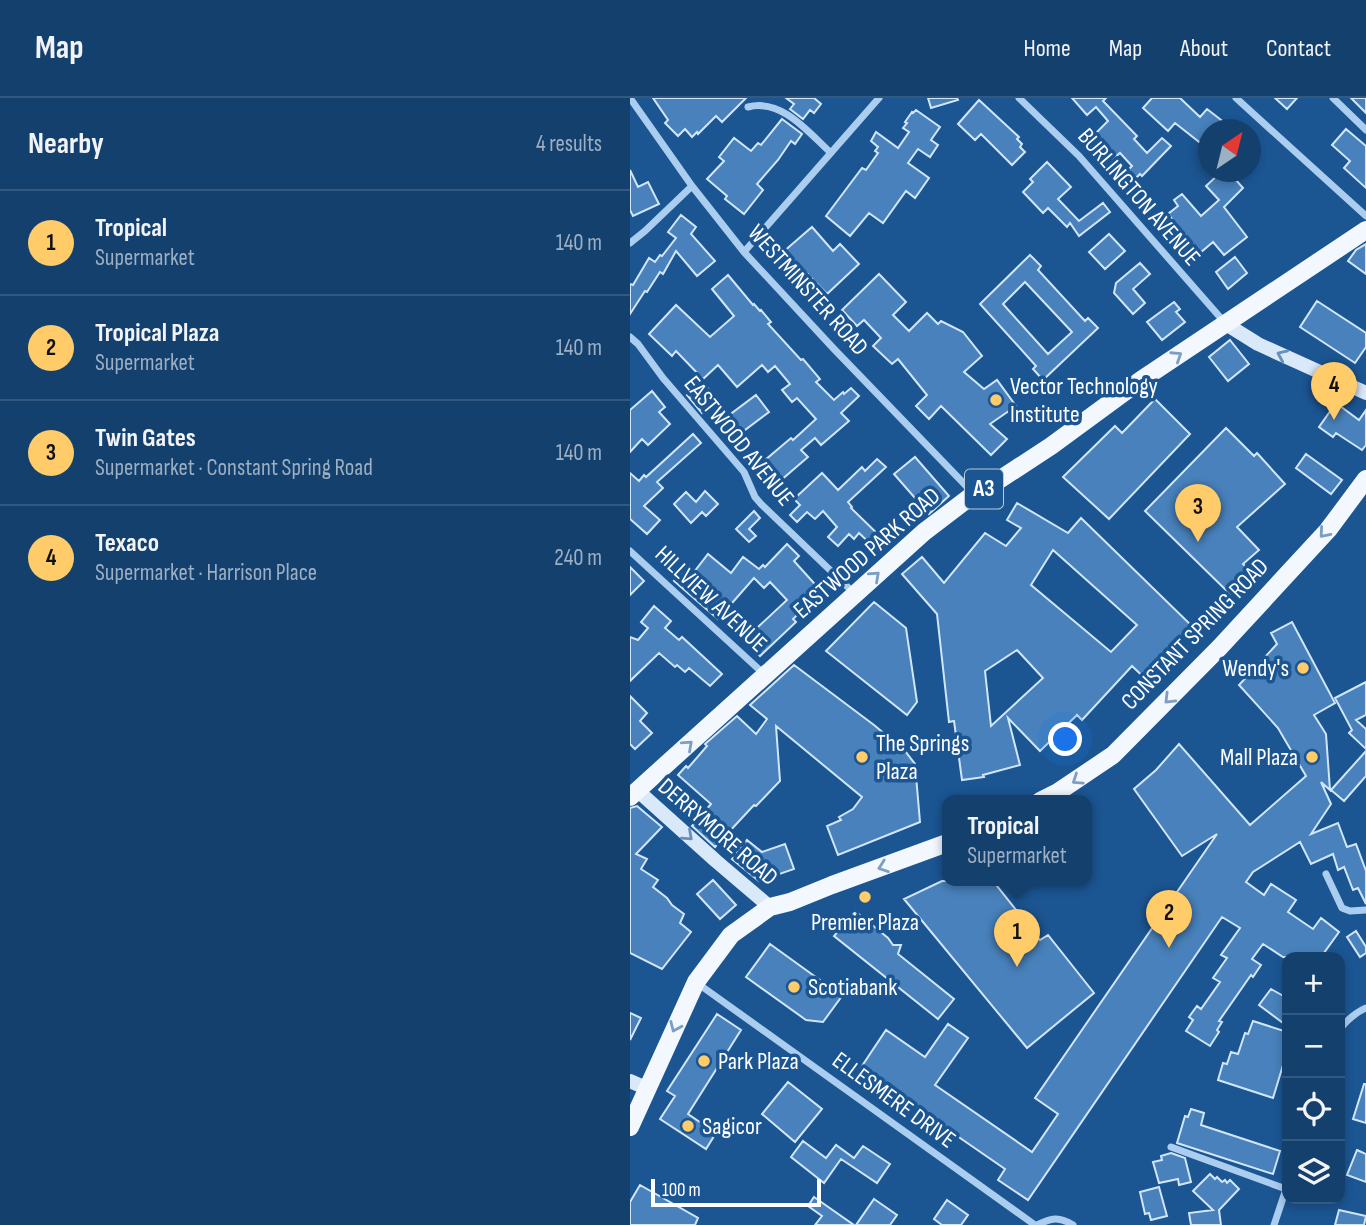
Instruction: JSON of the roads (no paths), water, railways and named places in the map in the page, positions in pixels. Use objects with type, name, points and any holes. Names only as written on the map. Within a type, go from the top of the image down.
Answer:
[{"type":"main road","name":"EASTWOOD PARK ROAD","points":[[632,791],[925,532],[974,495],[1051,446],[1141,380],[1366,230]]},
{"type":"main road","name":"CONSTANT SPRING ROAD","points":[[1052,795],[1113,755],[1220,647],[1319,540],[1366,479]]},
{"type":"main road","points":[[630,1127],[695,982],[731,935],[770,907],[942,845]]},
{"type":"street","name":"WESTMINSTER ROAD","points":[[630,98],[692,186],[744,252],[974,495]]},
{"type":"street","points":[[744,252],[879,98]]},
{"type":"street","name":"BURLINGTON AVENUE","points":[[1019,98],[1079,156],[1226,324]]},
{"type":"street","points":[[1236,98],[1366,216]]},
{"type":"street","points":[[1333,98],[1366,131]]},
{"type":"street","points":[[748,107],[769,106],[783,112],[831,152]]},
{"type":"street","points":[[630,243],[646,232],[692,186]]},
{"type":"street","points":[[1226,324],[1258,344],[1366,393]]},
{"type":"street","name":"EASTWOOD AVENUE","points":[[630,337],[744,472],[761,504],[855,594]]},
{"type":"street","name":"HILLVIEW AVENUE","points":[[630,551],[765,676]]},
{"type":"street","name":"DERRYMORE ROAD","points":[[632,791],[770,907]]},
{"type":"street","points":[[1326,874],[1342,908],[1350,911],[1366,910]]},
{"type":"street","name":"ELLESMERE DRIVE","points":[[695,982],[1036,1225],[1050,1218],[1066,1220],[1073,1225]]},
{"type":"street","points":[[1345,1023],[1366,1008]]},
{"type":"street","points":[[630,1080],[648,1089]]},
{"type":"street","points":[[1171,1147],[1282,1185]]},
{"type":"street","points":[[1274,1225],[1282,1202]]},
{"type":"place","name":"Vector Technology Institute","points":[[996,400]]},
{"type":"place","name":"Texaco","points":[[1334,420]]},
{"type":"place","name":"Twin Gates","points":[[1198,542]]},
{"type":"place","name":"Wendy's","points":[[1303,668]]},
{"type":"place","name":"The Springs Plaza","points":[[862,757]]},
{"type":"place","name":"Mall Plaza","points":[[1312,757]]},
{"type":"place","name":"Premier Plaza","points":[[865,897]]},
{"type":"place","name":"Tropical Plaza","points":[[1169,948]]},
{"type":"place","name":"Tropical","points":[[1017,967]]},
{"type":"place","name":"Scotiabank","points":[[794,987]]},
{"type":"place","name":"Park Plaza","points":[[704,1061]]},
{"type":"place","name":"Sagicor","points":[[688,1126]]}]
